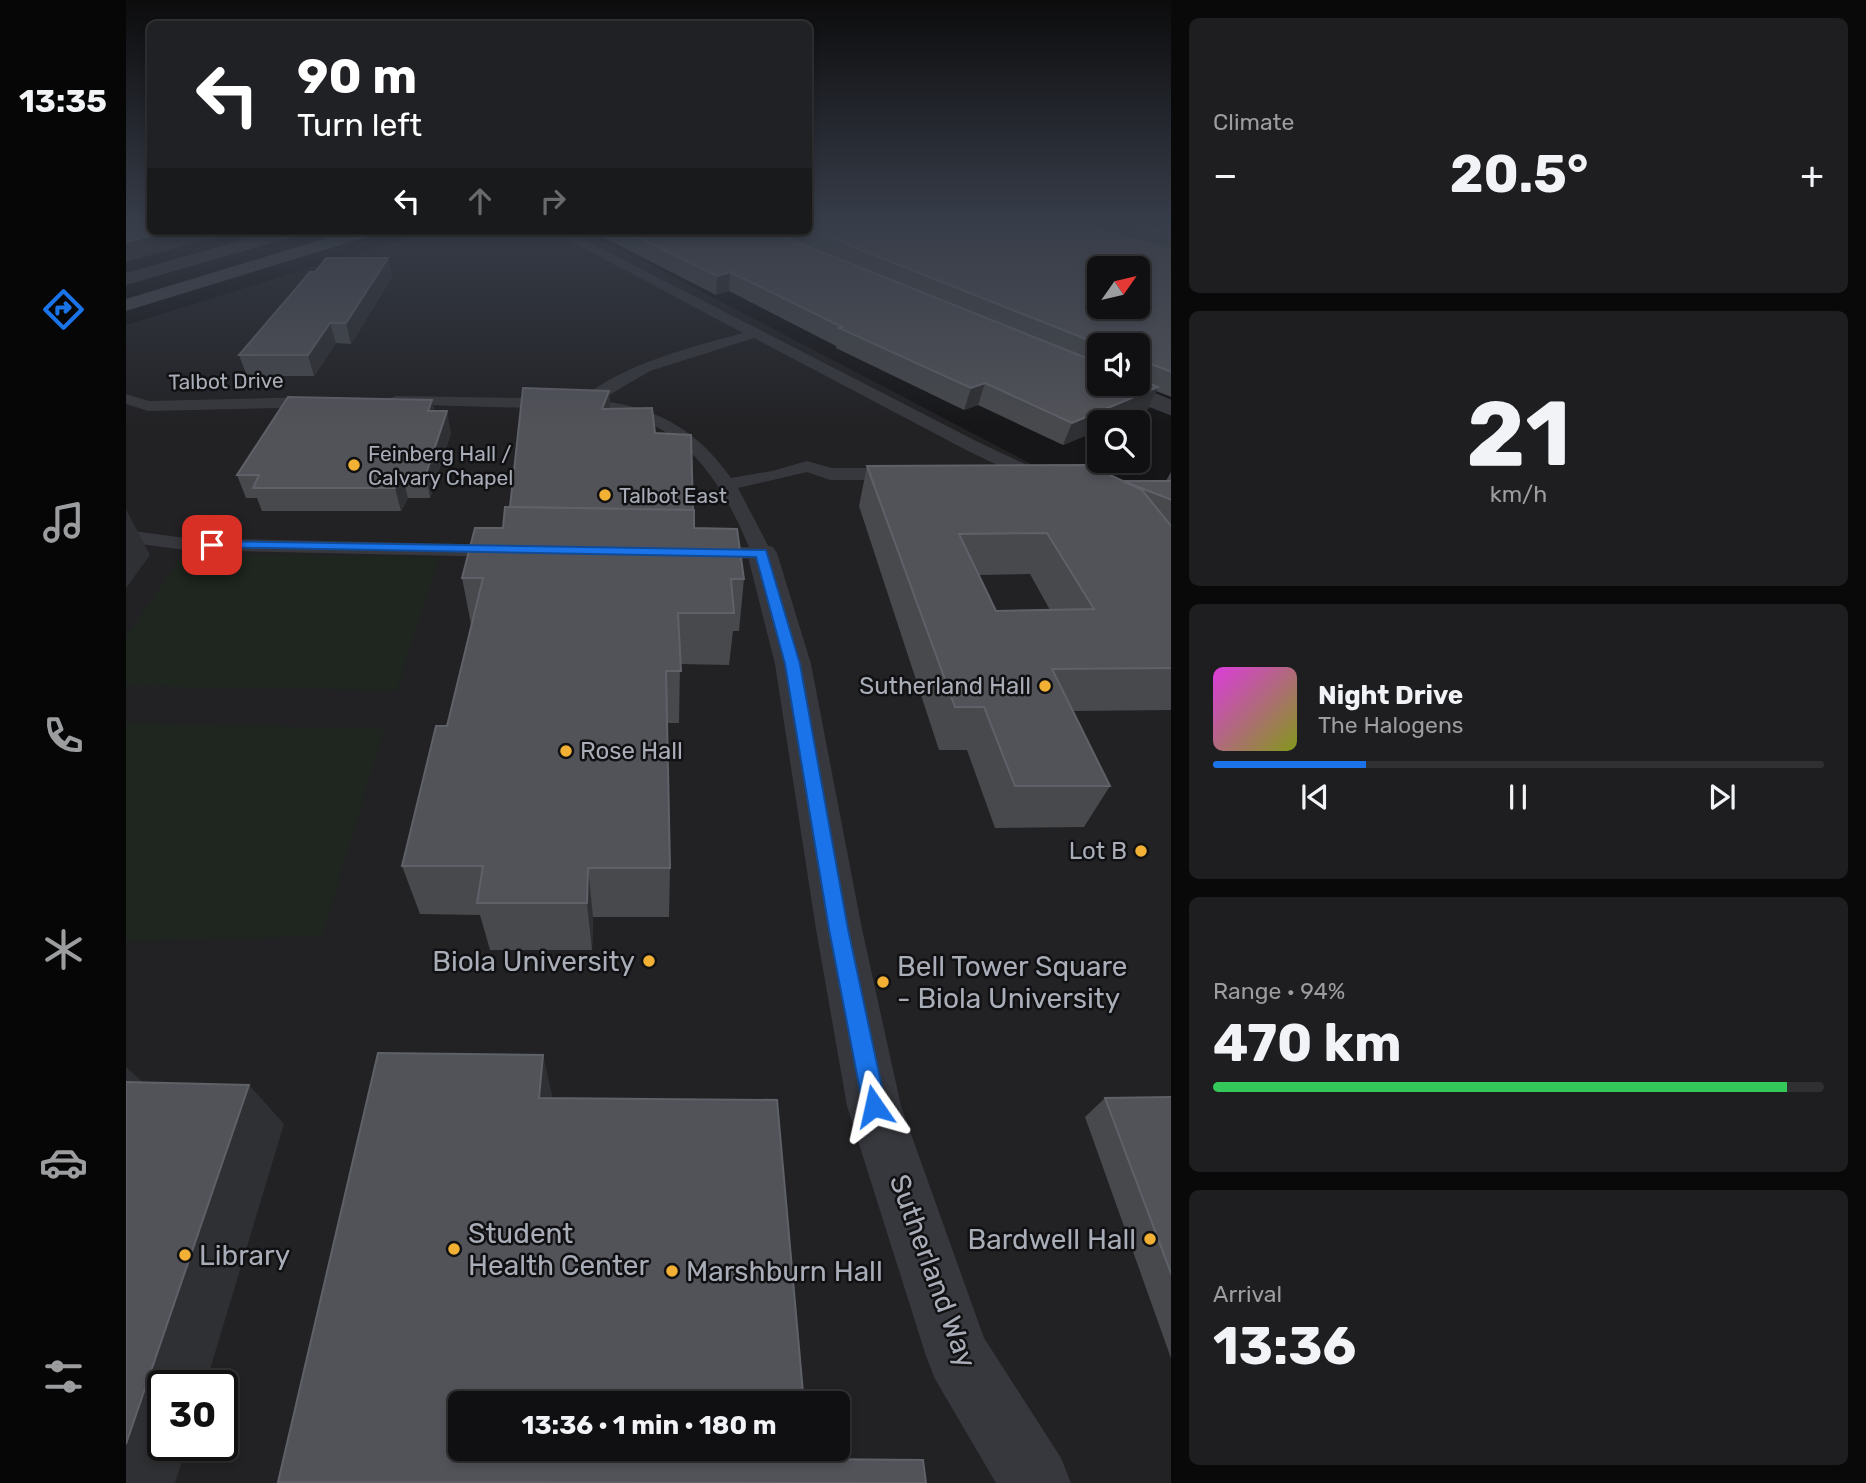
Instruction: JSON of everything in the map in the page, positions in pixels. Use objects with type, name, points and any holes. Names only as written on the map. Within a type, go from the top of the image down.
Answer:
[{"type":"street","points":[[126,305],[184,287]]},
{"type":"street","points":[[1140,396],[1171,409]]},
{"type":"street","name":"Sutherland Way","points":[[762,553],[793,664],[839,929],[874,1106],[958,1356],[1036,1483]]},
{"type":"lane","points":[[668,287],[974,447],[1055,486]]},
{"type":"lane","points":[[584,404],[603,388],[638,368],[757,333]]},
{"type":"lane","name":"Talbot Drive","points":[[126,399],[148,406],[335,401]]},
{"type":"lane","points":[[376,401],[539,401],[584,404],[646,414],[700,450],[747,517],[762,553],[679,552]]},
{"type":"lane","points":[[983,470],[1013,464]]},
{"type":"lane","points":[[724,485],[775,476],[807,466],[830,474],[925,473]]},
{"type":"lane","points":[[126,536],[184,544],[528,551]]},
{"type":"shaded area","name":"Biola University","points":[[248,287],[693,287],[1171,537],[1171,1483],[126,1483],[126,325]]},
{"type":"shaded area","points":[[182,554],[439,557],[397,690],[126,686],[126,637]]},
{"type":"shaded area","points":[[126,723],[384,729],[322,936],[126,941]]},
{"type":"building","points":[[297,287],[369,287],[346,323],[330,323],[308,355],[239,355]]},
{"type":"building","points":[[761,287],[910,287],[1087,358],[1087,396],[1136,396],[1103,410],[1087,410],[1087,417],[1072,423],[985,383],[971,388],[839,328],[842,327]]},
{"type":"building","points":[[955,287],[1087,287],[1087,319],[1150,319],[1150,287],[1171,287],[1171,372],[1150,364],[1150,333],[1087,333],[1087,339]]},
{"type":"building","name":"Talbot East","points":[[523,388],[609,391],[602,409],[652,408],[655,433],[691,435],[693,510],[510,507]]},
{"type":"building","name":"Feinberg Hall / Calvary Chapel","points":[[288,397],[432,400],[428,411],[447,411],[426,474],[402,475],[395,488],[253,488],[259,475],[237,475]]},
{"type":"building","points":[[1087,465],[1087,473],[1106,473],[1142,490],[1171,526],[1171,668],[1052,669],[1110,786],[1015,786],[984,707],[955,707],[867,466]],"holes":[[[1047,533],[1094,609],[996,611],[959,534]]]},
{"type":"building","points":[[1124,481],[1171,481],[1171,500]]},
{"type":"building","name":"Rose Hall","points":[[505,507],[694,510],[694,528],[737,529],[744,579],[731,579],[734,613],[678,613],[681,671],[666,671],[670,868],[588,868],[587,903],[477,903],[483,866],[402,866],[436,726],[447,726],[483,578],[462,578],[475,528],[503,528]]},
{"type":"building","points":[[378,1053],[543,1055],[539,1098],[777,1100],[803,1391],[448,1391],[448,1461],[923,1460],[926,1483],[278,1482]]},
{"type":"building","points":[[126,1082],[249,1085],[151,1370],[147,1370],[147,1383],[126,1444]]},
{"type":"building","points":[[1171,1097],[1171,1273],[1105,1098]]},
{"type":"place","name":"Feinberg Hall / Calvary Chapel","points":[[354,465]]},
{"type":"place","name":"Talbot East","points":[[605,495]]},
{"type":"place","name":"Sutherland Hall","points":[[1045,686]]},
{"type":"place","name":"Rose Hall","points":[[566,751]]},
{"type":"place","name":"Lot B","points":[[1141,851]]},
{"type":"place","name":"Biola University","points":[[649,961]]},
{"type":"place","name":"Bell Tower Square - Biola University","points":[[883,982]]},
{"type":"place","name":"Bardwell Hall","points":[[1150,1239]]},
{"type":"place","name":"Student Health Center","points":[[454,1249]]},
{"type":"place","name":"Library","points":[[185,1255]]},
{"type":"place","name":"Marshburn Hall","points":[[672,1271]]},
{"type":"route","points":[[212,545],[762,553],[793,664],[839,929],[874,1106]]}]
